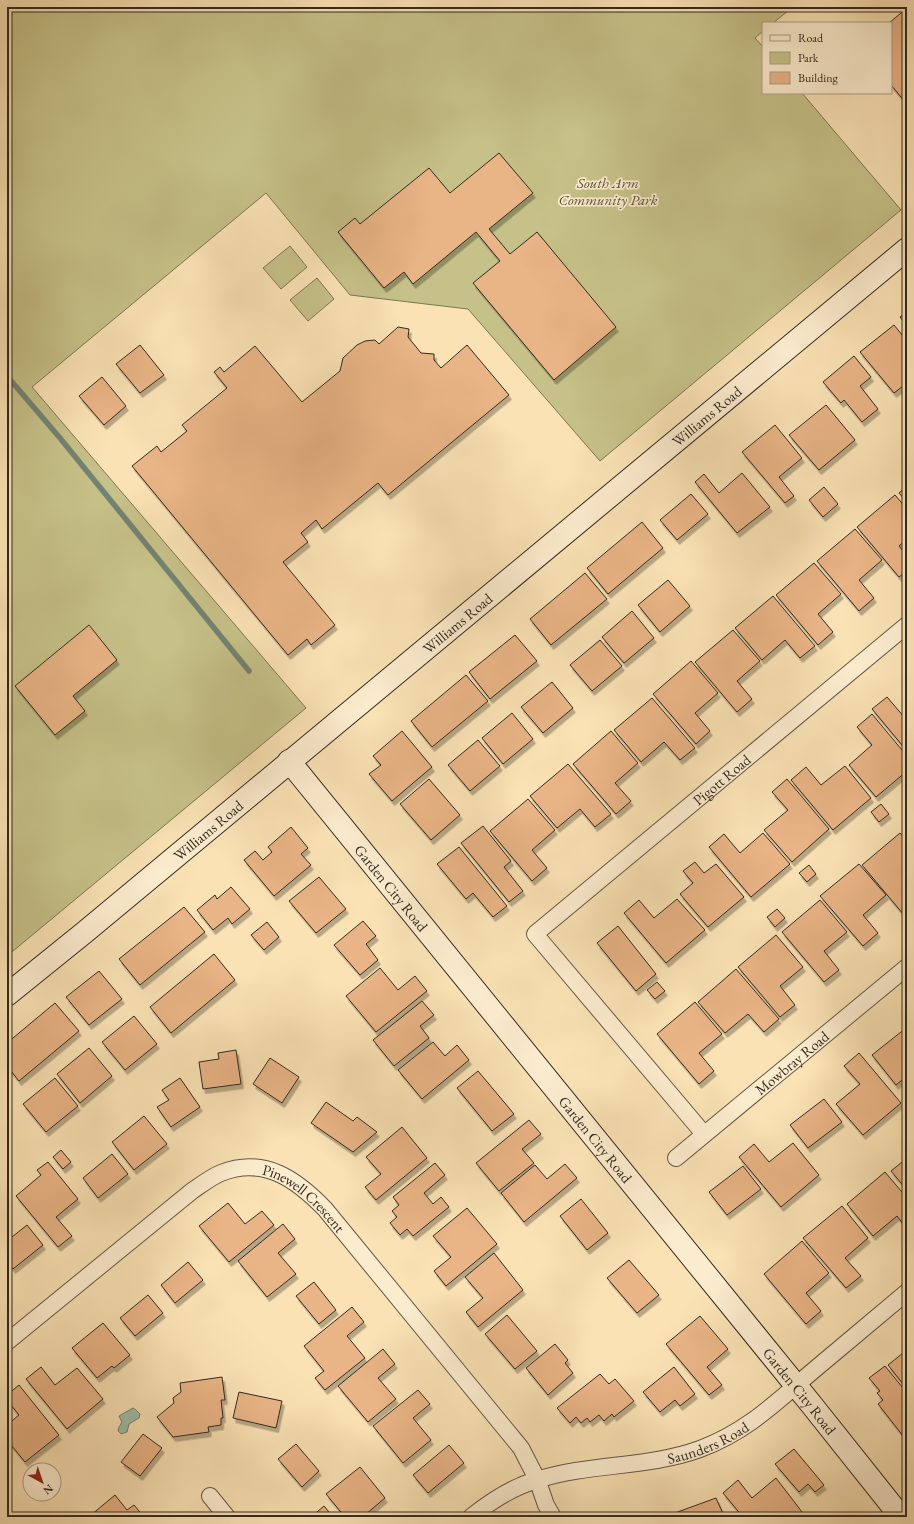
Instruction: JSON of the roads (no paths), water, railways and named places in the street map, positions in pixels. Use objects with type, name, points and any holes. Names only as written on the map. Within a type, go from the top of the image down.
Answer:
[{"type":"street","name":"Williams Road","points":[[7,995],[85,932],[907,249]]},
{"type":"street","name":"Pigott Road","points":[[704,1134],[535,934],[907,625]]},
{"type":"street","name":"Garden City Road","points":[[289,762],[901,1517]]},
{"type":"street","name":"Mowbray Road","points":[[676,1158],[907,967]]},
{"type":"street","name":"Pinewell Crescent","points":[[7,1342],[192,1191],[220,1173],[236,1169],[257,1167],[273,1171],[291,1179],[313,1196],[325,1209],[521,1448],[537,1480],[546,1505],[553,1517]]},
{"type":"street","name":"Saunders Road","points":[[471,1517],[501,1496],[521,1485],[537,1480],[591,1469],[672,1458],[700,1449],[744,1428],[907,1292]]},
{"type":"street","points":[[210,1496],[227,1517]]},
{"type":"waterway","points":[[7,376],[60,438],[249,671]]},
{"type":"park label","name":"South Arm Community Park","points":[[608,190]]}]
